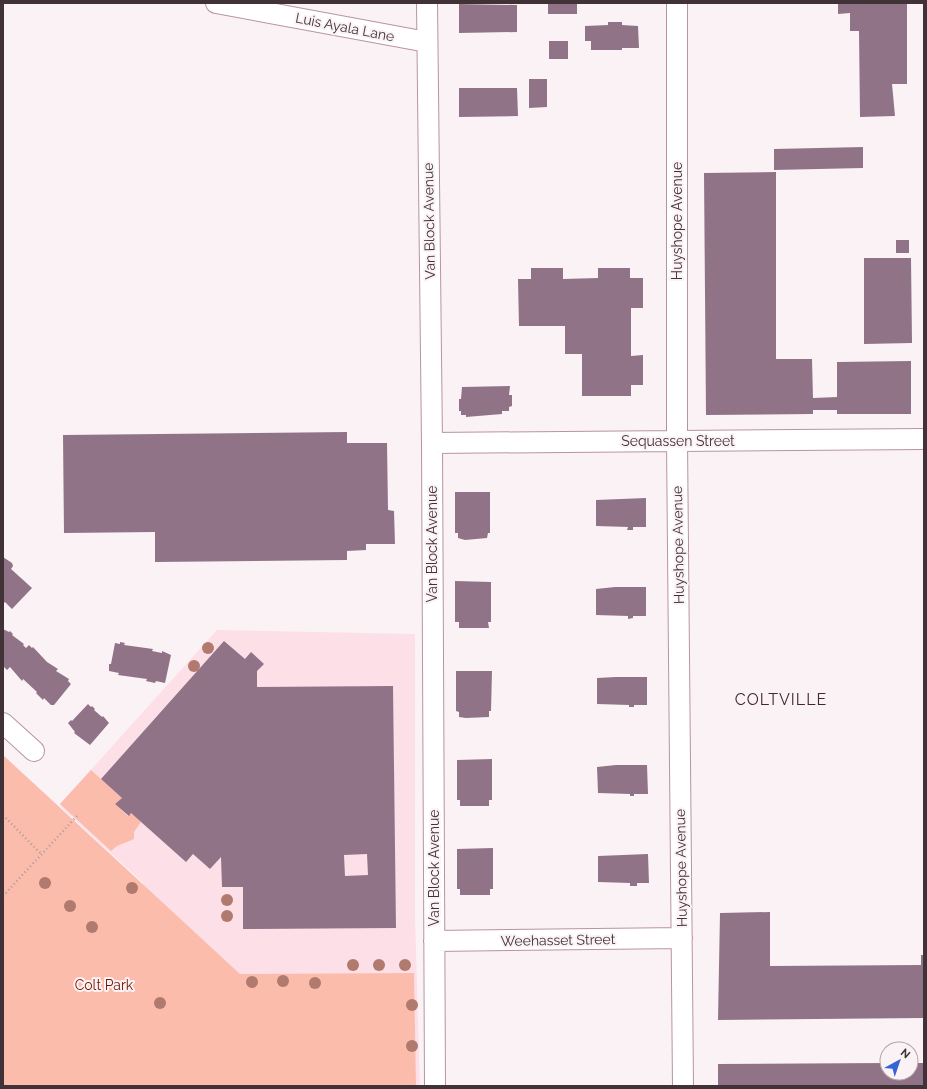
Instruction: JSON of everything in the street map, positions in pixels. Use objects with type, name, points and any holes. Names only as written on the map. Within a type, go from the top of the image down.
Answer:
[{"type":"street","name":"Luis Ayala Lane","points":[[216,3],[427,42]]},
{"type":"street","name":"Van Block Avenue","points":[[428,3],[427,42],[432,443],[435,1086]]},
{"type":"street","name":"Huyshope Avenue","points":[[677,3],[677,441],[683,1086]]},
{"type":"street","name":"Sequassen Street","points":[[432,443],[924,439]]},
{"type":"street","points":[[3,723],[34,751]]},
{"type":"street","name":"Weehasset Street","points":[[434,941],[682,938]]},
{"type":"path","points":[[3,815],[42,855]]},
{"type":"path","points":[[4,894],[77,816]]},
{"type":"shaded area","points":[[217,630],[415,634],[415,918],[420,1086],[153,1086],[143,883],[61,807],[60,804]]},
{"type":"green space","name":"Colt Park","points":[[3,755],[240,974],[414,973],[416,1086],[3,1086]]},
{"type":"green space","points":[[91,770],[122,798],[115,804],[128,816],[131,813],[141,822],[134,832],[134,839],[117,846],[111,851],[60,804]]},
{"type":"building","points":[[548,3],[577,3],[577,14],[548,14]]},
{"type":"building","points":[[838,3],[907,3],[907,84],[892,84],[895,116],[860,117],[859,31],[850,31],[850,13],[838,14]]},
{"type":"building","points":[[459,4],[517,5],[517,32],[459,33]]},
{"type":"building","points":[[608,22],[622,22],[622,25],[638,26],[639,48],[622,48],[622,50],[591,50],[591,41],[585,41],[585,26],[608,25]]},
{"type":"building","points":[[549,41],[568,41],[568,59],[549,59]]},
{"type":"building","points":[[529,79],[547,79],[547,107],[529,108]]},
{"type":"building","points":[[459,88],[517,88],[518,116],[459,117]]},
{"type":"building","points":[[863,147],[863,168],[774,170],[774,149]]},
{"type":"building","points":[[776,172],[776,359],[812,359],[813,398],[837,397],[837,362],[911,361],[911,414],[837,414],[837,410],[813,410],[813,414],[706,415],[704,173]]},
{"type":"building","points":[[896,240],[909,240],[909,253],[896,253]]},
{"type":"building","points":[[864,258],[911,258],[912,343],[864,344]]},
{"type":"building","points":[[531,268],[563,268],[563,279],[598,278],[598,268],[630,268],[630,278],[643,278],[643,308],[631,308],[631,356],[643,355],[643,385],[631,385],[631,396],[582,396],[582,354],[565,354],[565,326],[519,326],[518,279],[531,279]]},
{"type":"building","points":[[510,386],[509,395],[512,395],[512,406],[509,407],[509,411],[502,411],[502,414],[466,417],[466,415],[461,415],[461,411],[459,411],[459,399],[461,399],[462,387]]},
{"type":"building","points":[[347,432],[347,443],[387,443],[388,510],[394,511],[395,544],[366,544],[366,550],[347,551],[347,560],[155,562],[155,532],[64,533],[63,435]]},
{"type":"building","points":[[455,492],[490,492],[490,533],[488,533],[487,538],[465,540],[458,538],[458,533],[455,533]]},
{"type":"building","points":[[646,498],[646,527],[633,527],[633,530],[627,530],[628,527],[596,526],[596,500]]},
{"type":"building","points":[[3,557],[12,563],[13,566],[11,569],[32,588],[12,609],[5,602],[3,604]]},
{"type":"building","points":[[455,581],[491,582],[491,622],[488,622],[489,628],[459,628],[459,622],[455,622]]},
{"type":"building","points":[[615,587],[646,587],[646,616],[633,616],[633,618],[628,619],[628,616],[596,615],[596,589]]},
{"type":"building","points":[[3,629],[9,632],[10,631],[13,634],[12,635],[24,644],[23,645],[26,648],[29,645],[32,648],[33,647],[47,662],[58,669],[56,671],[69,679],[68,681],[71,684],[54,705],[51,705],[44,698],[43,700],[23,679],[22,681],[10,667],[7,670],[3,666]]},
{"type":"building","points":[[224,641],[245,659],[251,652],[264,664],[257,671],[257,687],[393,686],[396,928],[243,929],[243,887],[222,887],[221,857],[210,869],[193,854],[186,862],[131,813],[129,816],[115,804],[122,798],[101,779]],"holes":[[[367,854],[368,875],[345,876],[344,855]]]},
{"type":"building","points":[[120,642],[125,643],[124,645],[153,649],[152,651],[162,653],[162,651],[171,655],[165,683],[156,681],[155,683],[146,681],[147,679],[118,675],[119,673],[109,671],[109,664],[111,664],[115,643],[120,644]]},
{"type":"building","points":[[456,671],[492,671],[491,711],[489,711],[489,717],[459,717],[459,712],[456,711]]},
{"type":"building","points":[[647,677],[647,705],[634,705],[634,707],[629,707],[629,705],[597,704],[597,678]]},
{"type":"building","points":[[88,704],[91,707],[92,706],[95,709],[94,710],[102,717],[103,716],[109,723],[90,745],[74,733],[75,732],[68,723],[71,720],[72,721]]},
{"type":"building","points":[[492,759],[492,800],[489,800],[489,806],[460,806],[460,800],[457,800],[457,760]]},
{"type":"building","points":[[616,765],[647,765],[648,794],[634,794],[634,796],[630,796],[630,794],[598,793],[597,767]]},
{"type":"building","points":[[493,848],[493,889],[490,889],[490,895],[460,895],[460,889],[457,889],[457,849]]},
{"type":"building","points":[[648,854],[649,883],[637,883],[637,886],[630,886],[630,883],[598,882],[598,856]]},
{"type":"building","points":[[770,912],[770,966],[921,965],[921,955],[924,955],[924,1018],[718,1020],[720,913]]},
{"type":"building","points":[[879,1063],[879,1081],[919,1081],[919,1063],[924,1063],[924,1086],[718,1086],[718,1064]]},
{"type":"district","name":"COLTVILLE","points":[[781,699]]}]
